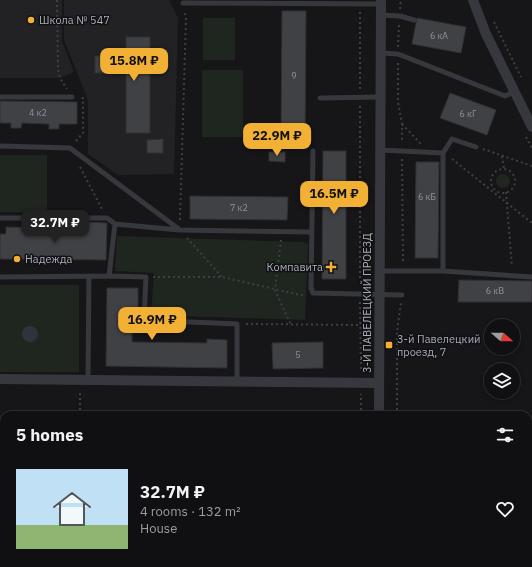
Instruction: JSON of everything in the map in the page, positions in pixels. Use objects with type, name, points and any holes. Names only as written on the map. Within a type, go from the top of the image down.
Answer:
[{"type":"street","points":[[473,0],[486,34],[532,127]]},
{"type":"street","name":"3-Й ПАВЕЛЕЦКИЙ ПРОЕЗД","points":[[379,411],[381,2]]},
{"type":"street","points":[[0,379],[379,383]]},
{"type":"lane","points":[[183,3],[293,2],[360,5],[381,2]]},
{"type":"lane","points":[[381,15],[400,16],[414,20]]},
{"type":"lane","points":[[381,53],[398,54],[505,96],[514,92]]},
{"type":"lane","points":[[0,97],[72,97]]},
{"type":"lane","points":[[320,98],[380,98]]},
{"type":"lane","points":[[443,271],[443,152],[452,139],[476,147]]},
{"type":"lane","points":[[0,146],[70,148],[180,230]]},
{"type":"lane","points":[[380,150],[402,152],[443,152]]},
{"type":"lane","points":[[313,151],[311,232],[311,288],[313,293],[402,295]]},
{"type":"lane","points":[[0,218],[107,218],[115,224],[180,230],[311,232]]},
{"type":"lane","points":[[109,276],[115,224]]},
{"type":"lane","points":[[380,271],[443,271],[532,277]]},
{"type":"lane","points":[[84,380],[89,276]]},
{"type":"lane","points":[[0,277],[146,277],[144,320],[237,324],[238,382]]},
{"type":"path","points":[[57,0],[58,69],[60,78],[72,97],[82,98],[83,133],[70,148],[107,218]]},
{"type":"path","points":[[401,0],[398,54],[398,102],[402,124],[403,271]]},
{"type":"path","points":[[183,3],[186,17],[180,230],[222,277]]},
{"type":"path","points":[[360,5],[360,411]]},
{"type":"path","points":[[493,18],[522,80]]},
{"type":"path","points":[[402,124],[430,152]]},
{"type":"path","points":[[476,147],[532,166]]},
{"type":"path","points":[[443,152],[532,224]]},
{"type":"path","points":[[502,156],[504,169]]},
{"type":"path","points":[[504,169],[511,172],[515,179],[513,187],[506,192],[497,191],[491,182],[493,174],[504,169]]},
{"type":"path","points":[[506,192],[513,275]]},
{"type":"path","points":[[283,231],[275,290],[292,325]]},
{"type":"path","points":[[146,277],[222,277],[308,297],[313,293]]},
{"type":"path","points":[[397,411],[397,331],[402,295]]},
{"type":"path","points":[[237,324],[360,325]]},
{"type":"path","points":[[80,411],[84,380]]},
{"type":"shaded area","name":"Школа № 547","points":[[0,0],[62,0],[62,41],[74,72],[60,78],[0,78]]},
{"type":"shaded area","points":[[64,0],[169,0],[178,18],[174,174],[118,175],[88,154],[88,100],[64,40]]},
{"type":"shaded area","points":[[203,18],[235,18],[235,60],[203,60]]},
{"type":"shaded area","points":[[202,70],[243,70],[243,137],[202,137]]},
{"type":"shaded area","points":[[0,155],[47,155],[47,213],[0,212]]},
{"type":"shaded area","points":[[500,174],[506,174],[510,178],[510,184],[506,188],[500,188],[496,184],[496,178]]},
{"type":"shaded area","points":[[117,236],[303,242],[308,244],[305,320],[151,315],[154,273],[115,271]]},
{"type":"shaded area","points":[[0,285],[79,285],[79,372],[0,372]]},
{"type":"shaded area","points":[[30,326],[36,328],[38,334],[36,340],[30,342],[24,340],[22,334],[24,328]]},
{"type":"building","points":[[282,11],[306,11],[305,142],[281,141]]},
{"type":"building","points":[[417,18],[466,27],[461,53],[412,44]]},
{"type":"building","points":[[126,37],[150,37],[150,62],[156,62],[156,71],[150,71],[150,133],[126,133],[126,73],[95,73],[95,56],[107,56],[107,60],[126,60]]},
{"type":"building","points":[[450,93],[496,110],[487,135],[440,118]]},
{"type":"building","points":[[0,101],[77,102],[77,124],[59,124],[59,129],[49,129],[49,124],[22,123],[21,128],[11,128],[11,123],[0,123]]},
{"type":"building","points":[[163,139],[163,153],[147,153],[147,140]]},
{"type":"building","points":[[323,151],[346,151],[346,279],[322,279]]},
{"type":"building","points":[[269,152],[285,152],[285,162],[269,161]]},
{"type":"building","points":[[416,162],[439,162],[438,258],[415,258]]},
{"type":"building","points":[[190,196],[288,197],[287,220],[190,219]]},
{"type":"building","points":[[82,222],[107,223],[106,260],[0,259],[0,234],[6,234],[6,227],[50,228],[50,234],[81,235]]},
{"type":"building","points":[[459,280],[532,281],[532,302],[458,302]]},
{"type":"building","points":[[107,288],[138,288],[138,309],[132,308],[132,342],[207,343],[207,339],[227,340],[227,368],[106,366]]},
{"type":"building","points":[[323,342],[323,368],[273,369],[272,343]]},
{"type":"place","name":"Школа № 547","points":[[31,20]]},
{"type":"place","name":"Надежда","points":[[17,259]]},
{"type":"place","name":"Компавита","points":[[331,267]]},
{"type":"place","name":"3-й Павелецкий проезд, 7","points":[[389,345]]}]
